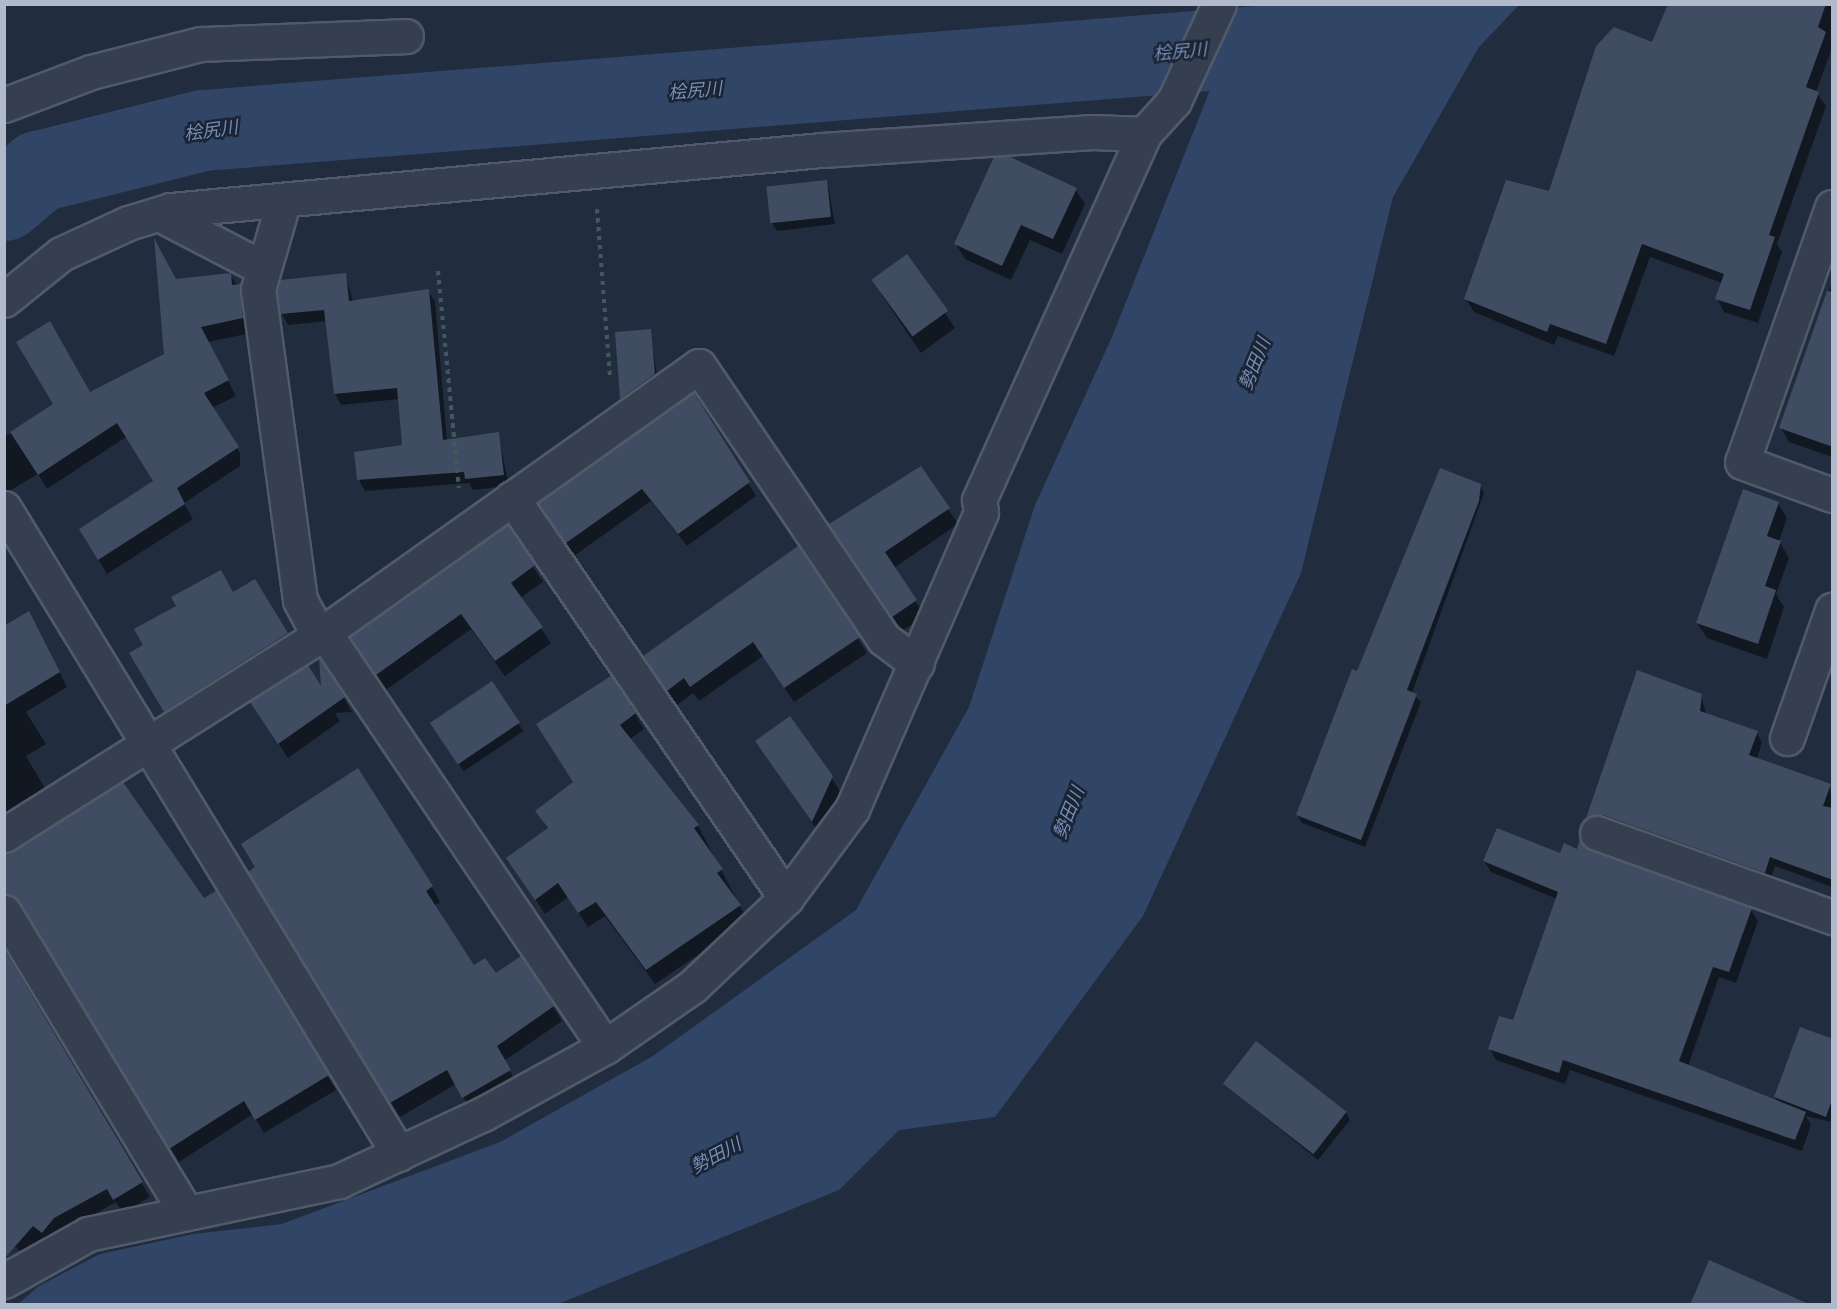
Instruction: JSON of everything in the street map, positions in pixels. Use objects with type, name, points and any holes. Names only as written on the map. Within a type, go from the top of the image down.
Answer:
[{"type":"street","points":[[4,1281],[88,1234],[185,1211],[291,1195],[399,1154],[605,1047],[693,986],[786,898],[852,809],[917,664],[981,512],[979,500],[1144,134],[1174,101],[1218,6]]},
{"type":"street","points":[[4,105],[91,72],[201,44],[406,36]]},
{"type":"street","points":[[4,300],[61,254],[159,214],[822,150],[1092,132],[1144,134]]},
{"type":"street","points":[[283,203],[261,267],[258,289],[300,600],[605,1047]]},
{"type":"street","points":[[1833,207],[1742,462],[1833,495]]},
{"type":"street","points":[[159,214],[261,267]]},
{"type":"street","points":[[4,835],[150,747],[322,634],[699,366],[884,639],[917,664]]},
{"type":"street","points":[[512,498],[786,898]]},
{"type":"street","points":[[4,508],[399,1154]]},
{"type":"street","points":[[1787,738],[1833,610]]},
{"type":"street","points":[[1597,833],[1833,917]]},
{"type":"street","points":[[4,912],[185,1211]]},
{"type":"path","points":[[594,172],[614,427]]},
{"type":"path","points":[[438,271],[463,533]]},
{"type":"water","name":"勢田川","points":[[1262,5],[1519,5],[1479,47],[1393,197],[1301,573],[1143,916],[995,1117],[899,1130],[839,1190],[558,1304],[18,1304],[39,1286],[100,1254],[193,1234],[282,1224],[500,1142],[653,1056],[856,910],[969,707],[1035,505],[1112,337],[1210,90]]},
{"type":"building","points":[[1668,4],[1826,4],[1818,27],[1826,32],[1806,87],[1819,92],[1769,235],[1775,237],[1750,310],[1715,299],[1724,274],[1642,244],[1606,344],[1550,324],[1547,332],[1464,299],[1506,180],[1549,191],[1596,46],[1614,27],[1652,42]]},
{"type":"building","points":[[1008,156],[1077,188],[1053,239],[1021,225],[1002,266],[954,244],[994,157]]},
{"type":"building","points":[[827,180],[831,217],[770,223],[766,186]]},
{"type":"building","points":[[154,238],[176,279],[231,273],[232,285],[240,284],[243,318],[201,327],[229,380],[204,393],[239,447],[177,488],[185,504],[98,560],[79,529],[153,481],[117,423],[38,475],[10,432],[53,404],[16,342],[50,321],[90,392],[164,354]]},
{"type":"building","points":[[907,254],[948,311],[913,336],[871,280]]},
{"type":"building","points":[[346,273],[349,301],[429,289],[443,440],[499,432],[504,475],[465,479],[464,472],[357,480],[354,452],[402,445],[397,388],[334,394],[324,310],[280,314],[277,290],[280,280]]},
{"type":"building","points":[[1827,291],[1833,292],[1833,447],[1779,428]]},
{"type":"building","points":[[651,329],[655,374],[620,399],[615,332]]},
{"type":"building","points":[[694,393],[750,482],[678,534],[642,489],[566,543],[538,503]]},
{"type":"building","points":[[921,466],[950,508],[885,552],[917,600],[892,617],[829,524]]},
{"type":"building","points":[[1440,468],[1481,484],[1479,501],[1407,690],[1417,694],[1361,840],[1296,815],[1352,669],[1357,671]]},
{"type":"building","points":[[1743,489],[1779,502],[1767,536],[1781,541],[1765,586],[1776,590],[1758,644],[1696,623]]},
{"type":"building","points":[[508,525],[535,565],[511,583],[543,627],[495,661],[461,614],[376,675],[350,637]]},
{"type":"building","points":[[798,546],[860,637],[784,688],[753,642],[690,687],[684,678],[667,691],[643,656]]},
{"type":"building","points":[[221,570],[233,592],[255,579],[288,633],[164,712],[129,653],[143,645],[134,629],[176,606],[171,597]]},
{"type":"building","points":[[29,611],[60,672],[4,706],[4,626]]},
{"type":"building","points":[[319,658],[345,697],[278,744],[250,702],[308,665],[321,686]]},
{"type":"building","points":[[1637,670],[1702,694],[1700,711],[1758,731],[1749,755],[1831,784],[1823,806],[1833,808],[1833,880],[1770,857],[1765,873],[1603,815],[1586,818]]},
{"type":"building","points":[[611,676],[636,713],[620,725],[699,825],[694,828],[723,869],[717,873],[741,905],[646,970],[596,902],[578,913],[558,883],[535,900],[506,858],[548,828],[535,811],[573,782],[536,724]]},
{"type":"building","points":[[492,681],[520,722],[458,764],[430,723]]},
{"type":"building","points":[[790,716],[833,776],[812,822],[755,741]]},
{"type":"building","points":[[358,768],[433,886],[426,891],[474,965],[485,958],[496,973],[521,956],[554,1006],[497,1046],[511,1070],[462,1098],[447,1070],[390,1103],[248,872],[255,867],[241,844]]},
{"type":"building","points":[[123,782],[204,898],[216,891],[329,1075],[255,1120],[244,1101],[169,1149],[20,902],[4,893],[4,854]]},
{"type":"building","points":[[1497,828],[1560,853],[1564,843],[1577,849],[1580,839],[1591,851],[1752,908],[1729,972],[1713,967],[1679,1061],[1806,1112],[1795,1140],[1563,1060],[1559,1073],[1488,1049],[1499,1016],[1513,1020],[1558,892],[1483,861]]},
{"type":"building","points":[[4,949],[143,1182],[113,1200],[107,1189],[54,1218],[42,1233],[33,1226],[4,1259]]},
{"type":"building","points":[[1800,1027],[1833,1039],[1833,1097],[1826,1117],[1774,1097]]},
{"type":"building","points":[[1256,1041],[1347,1112],[1313,1154],[1223,1084]]},
{"type":"building","points":[[1709,1260],[1811,1305],[1690,1305]]},
{"type":"waterway","name":"桧尻川","points":[[4,200],[38,171],[203,130],[1347,39]]}]
